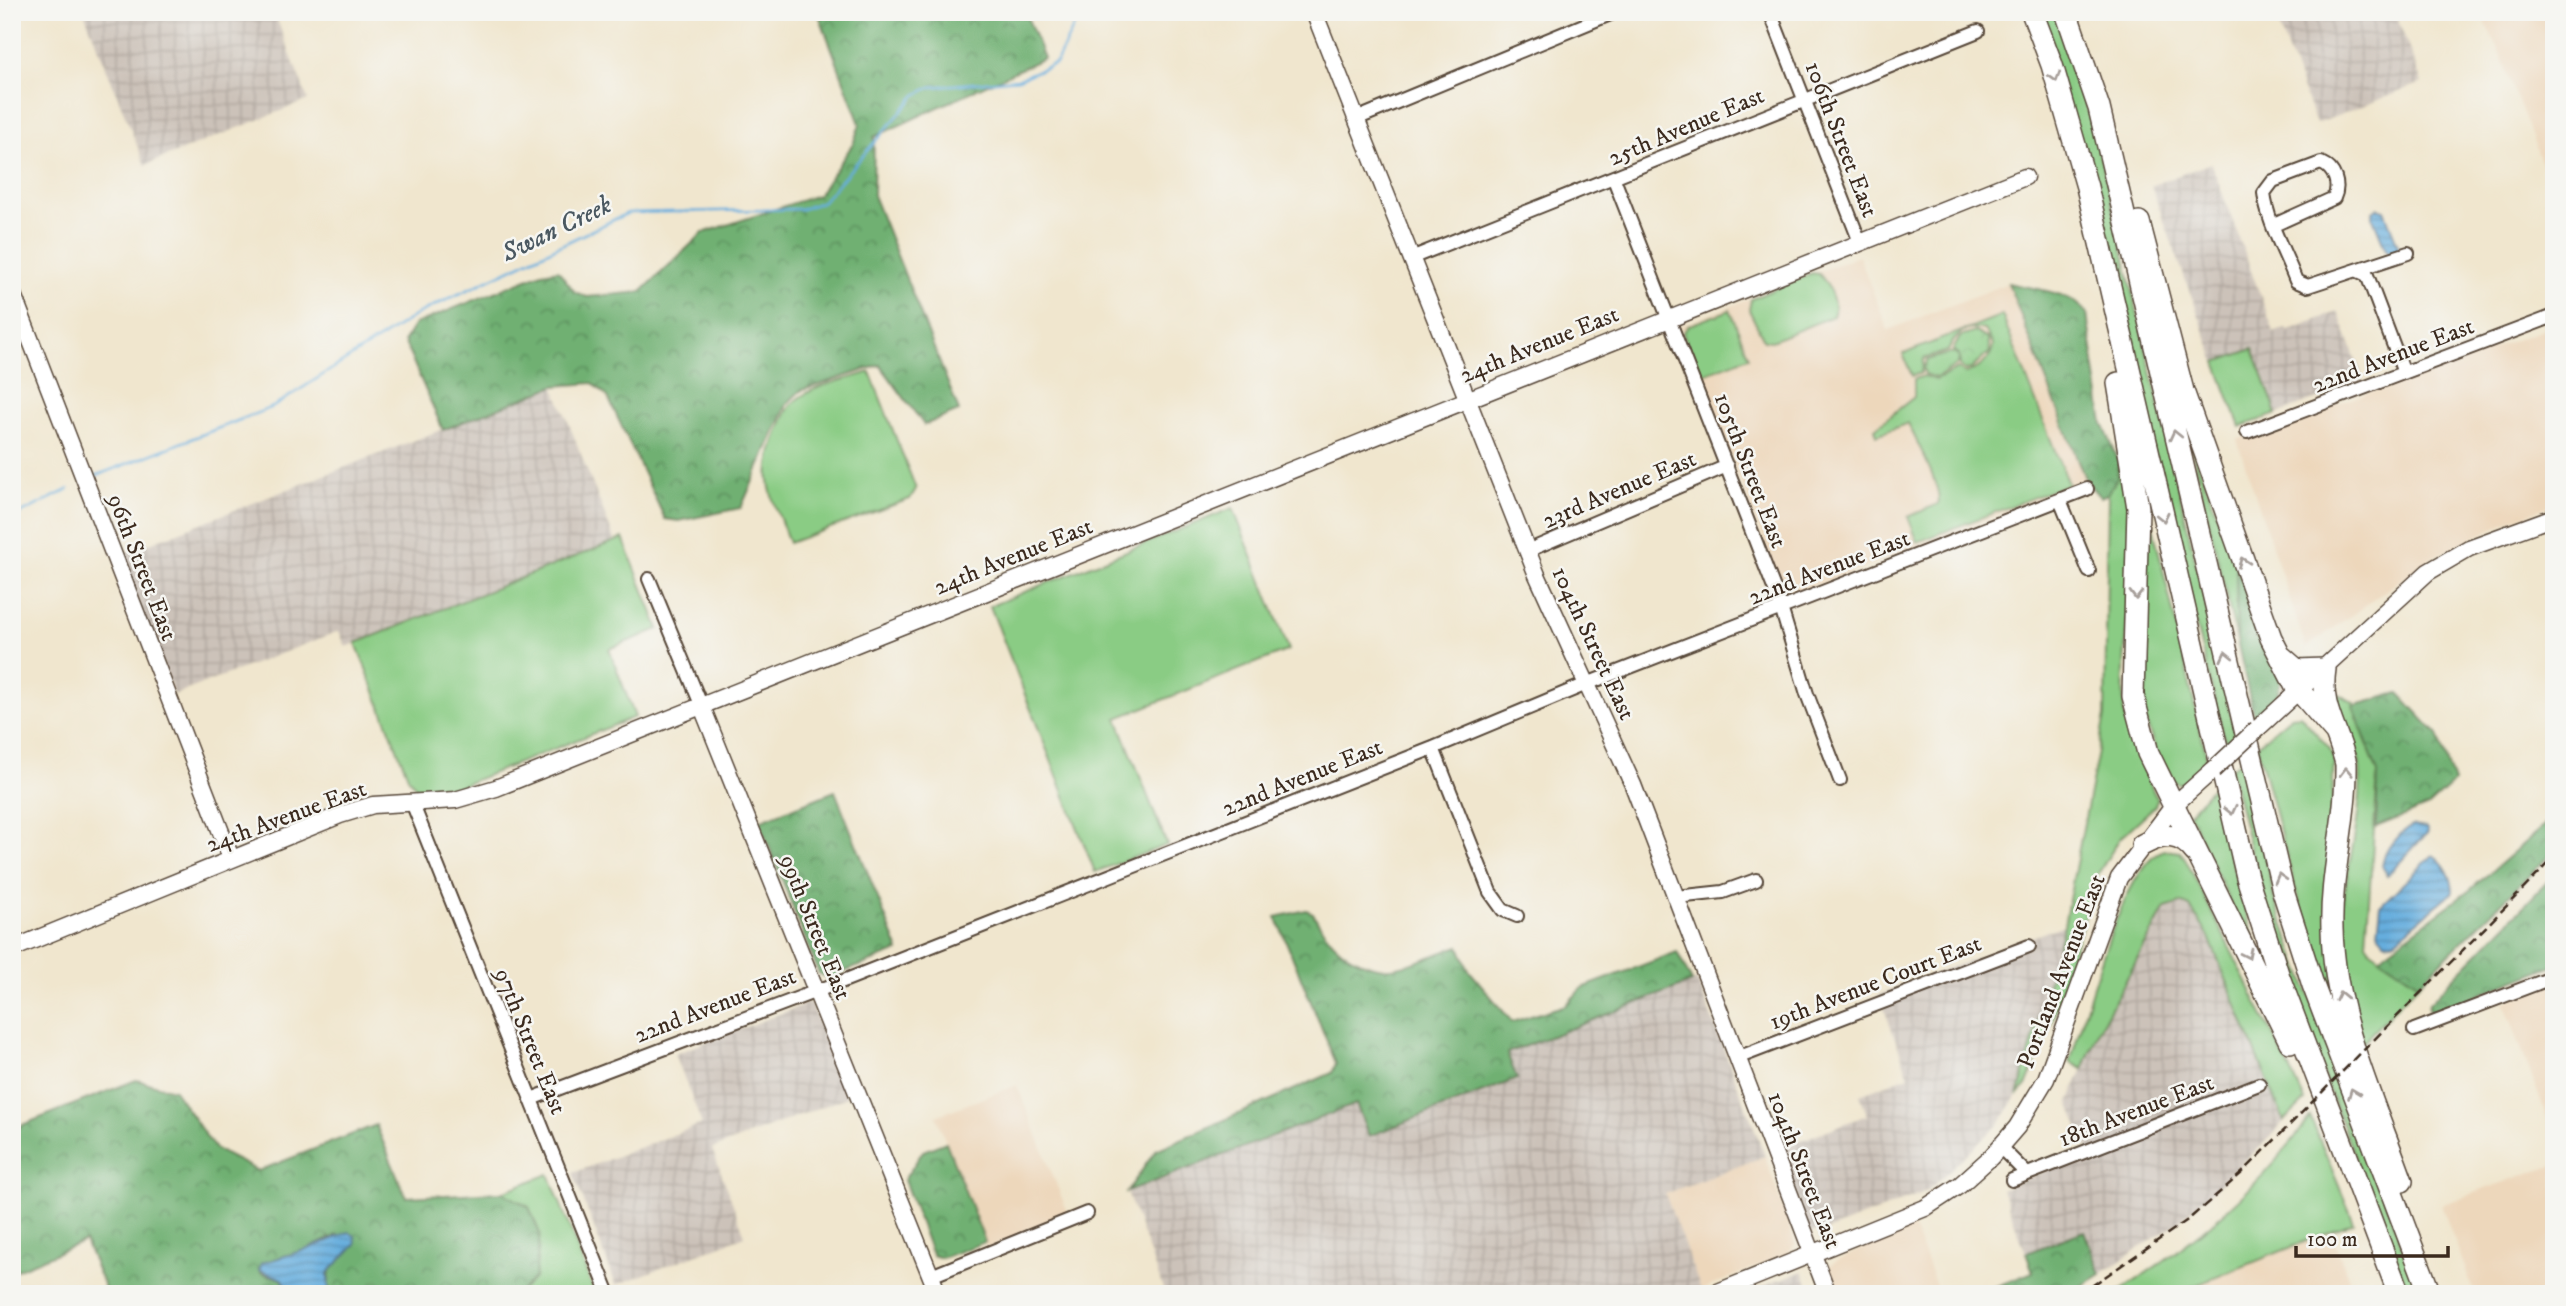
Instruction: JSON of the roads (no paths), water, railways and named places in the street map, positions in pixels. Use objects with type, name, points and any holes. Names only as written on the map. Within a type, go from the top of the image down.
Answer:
[{"type":"highway","points":[[2032,12],[2052,65],[2087,187],[2247,877],[2279,977],[2396,1294]]},
{"type":"highway","points":[[2070,20],[2099,80],[2183,391],[2271,638],[2300,691],[2335,732]]},
{"type":"highway","points":[[2070,20],[2099,108],[2280,879],[2313,985],[2430,1294]]},
{"type":"highway","points":[[2087,187],[2138,508],[2133,696],[2148,753],[2291,1044],[2376,1256],[2396,1294]]},
{"type":"highway","points":[[2271,638],[2291,667],[2304,671],[2325,669],[2324,704],[2342,747],[2346,779],[2332,912],[2334,962],[2352,1042],[2423,1237],[2436,1294]]},
{"type":"highway","points":[[2142,845],[2161,836],[2175,836],[2185,841],[2202,862]]},
{"type":"street","name":"104th Street East","points":[[1314,12],[1527,551],[1633,785],[1828,1294]]},
{"type":"street","points":[[1356,119],[1615,12]]},
{"type":"street","name":"106th Street East","points":[[1770,12],[1860,242]]},
{"type":"street","name":"25th Avenue East","points":[[1411,258],[1614,179],[1805,99],[1978,31]]},
{"type":"street","points":[[2274,225],[2324,205],[2334,198],[2337,189],[2335,177],[2327,166],[2316,163],[2267,186],[2264,198],[2274,225],[2296,281],[2308,286],[2408,253]]},
{"type":"street","name":"24th Avenue East","points":[[12,949],[231,858],[373,805],[413,805],[469,797],[702,707],[1466,398],[2025,177]]},
{"type":"street","name":"105th Street East","points":[[1614,179],[1781,608],[1807,694],[1840,780]]},
{"type":"street","points":[[2358,271],[2367,275],[2404,373]]},
{"type":"street","name":"96th Street East","points":[[12,292],[231,858]]},
{"type":"street","name":"22nd Avenue East","points":[[2247,432],[2554,316]]},
{"type":"street","name":"23rd Avenue East","points":[[1527,551],[1727,466]]},
{"type":"street","name":"22nd Avenue East","points":[[531,1099],[846,980],[1433,748],[1589,683],[2087,489]]},
{"type":"street","points":[[2060,500],[2089,571]]},
{"type":"street","name":"Portland Avenue East","points":[[1713,1294],[1925,1208],[1960,1185],[2000,1147],[2029,1110],[2046,1079],[2119,878],[2174,805],[2325,669],[2386,609],[2435,568],[2469,548],[2554,517]]},
{"type":"street","name":"99th Street East","points":[[649,579],[817,989],[938,1294]]},
{"type":"street","points":[[1433,748],[1490,892],[1503,910],[1517,916]]},
{"type":"street","name":"97th Street East","points":[[413,805],[609,1294]]},
{"type":"street","points":[[1676,897],[1723,892],[1756,880]]},
{"type":"street","name":"19th Avenue Court East","points":[[1737,1058],[2029,946]]},
{"type":"street","points":[[2414,1030],[2554,976]]},
{"type":"street","name":"18th Avenue East","points":[[2012,1180],[2259,1084]]},
{"type":"street","points":[[2000,1147],[2027,1174]]},
{"type":"street","points":[[931,1276],[1087,1213]]},
{"type":"water","points":[[2377,208],[2384,210],[2400,250],[2390,254],[2386,250],[2373,218],[2373,211]]},
{"type":"water","points":[[2413,826],[2426,828],[2428,832],[2387,876],[2382,866],[2389,848],[2397,837]]},
{"type":"water","points":[[2433,855],[2448,871],[2453,892],[2395,940],[2386,942],[2378,932],[2381,905]]},
{"type":"water","points":[[349,1232],[355,1236],[356,1244],[328,1273],[329,1294],[290,1294],[283,1279],[259,1270],[262,1263],[308,1249]]},
{"type":"waterway","name":"Swan Creek","points":[[93,477],[273,407],[419,313],[628,213],[802,209],[822,202],[916,95],[931,87],[1018,79],[1056,63],[1081,12]]},
{"type":"waterway","name":"Swan Creek","points":[[12,518],[69,489]]},
{"type":"railway","points":[[2080,1294],[2189,1219],[2243,1172],[2554,858]]}]
